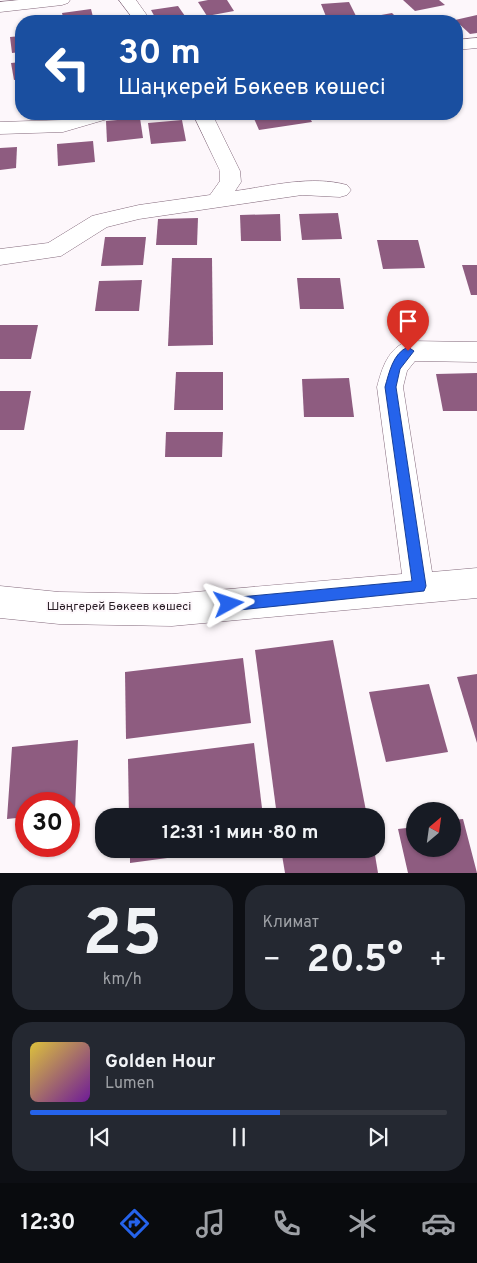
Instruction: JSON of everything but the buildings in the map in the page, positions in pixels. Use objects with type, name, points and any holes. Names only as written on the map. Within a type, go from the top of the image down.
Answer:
[{"type":"street","points":[[0,7],[62,0]]},
{"type":"street","points":[[127,0],[140,15]]},
{"type":"street","points":[[463,44],[477,43]]},
{"type":"street","points":[[0,128],[63,126],[84,120]]},
{"type":"street","points":[[205,120],[230,171],[231,182],[218,201]]},
{"type":"street","points":[[0,257],[53,250],[100,221],[139,212],[302,188],[340,190]]},
{"type":"street","points":[[419,586],[390,387],[396,367],[408,351],[477,352]]},
{"type":"street","name":"Шәңгерей Бөкеев көшесі","points":[[0,602],[59,608],[172,610],[419,586],[477,583]]},
{"type":"route","points":[[229,604],[419,586],[390,387],[396,367],[408,351]]}]
